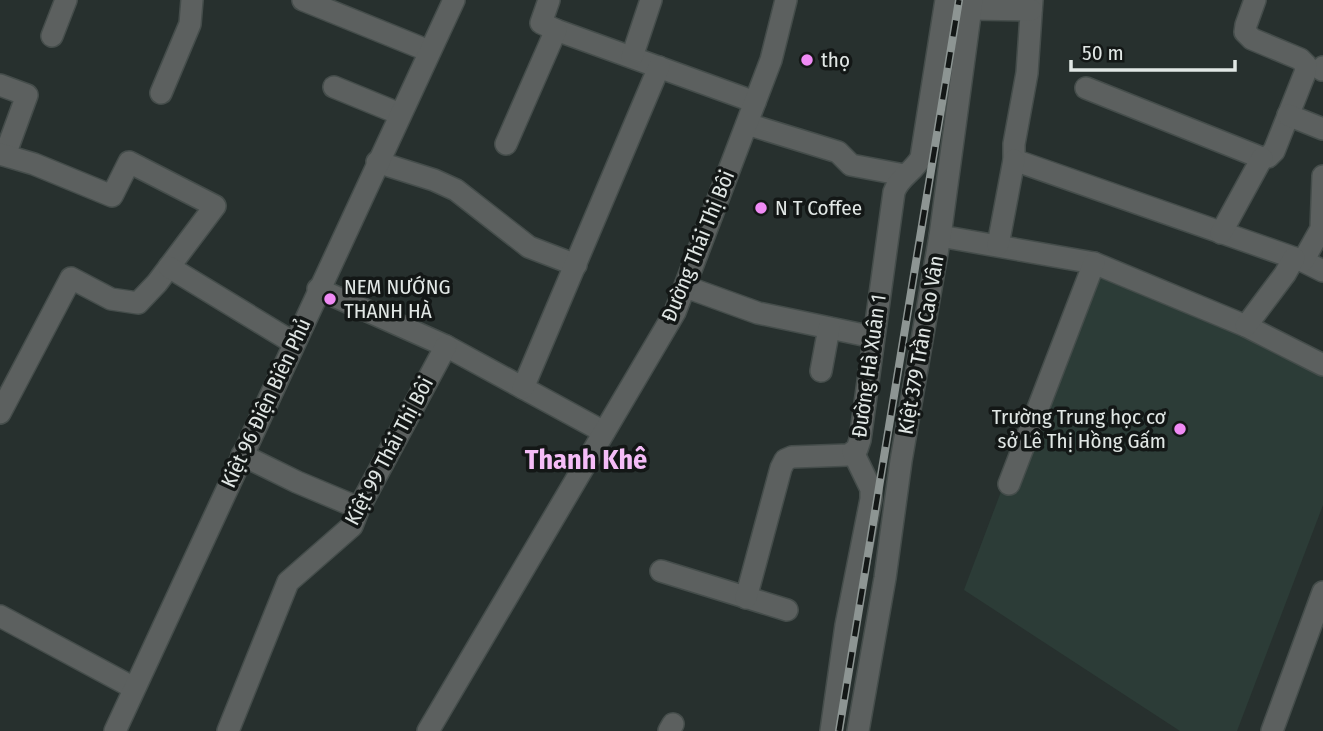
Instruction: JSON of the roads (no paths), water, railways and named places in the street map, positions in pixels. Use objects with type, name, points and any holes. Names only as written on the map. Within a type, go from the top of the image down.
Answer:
[{"type":"street","points":[[52,36],[66,0]]},
{"type":"street","points":[[160,93],[190,24],[192,0]]},
{"type":"street","points":[[303,0],[429,51]]},
{"type":"street","name":"Kiệt 96 Điện Biên Phủ","points":[[115,731],[454,0]]},
{"type":"street","points":[[549,0],[541,23],[755,102]]},
{"type":"street","points":[[632,57],[651,0]]},
{"type":"street","name":"Đường Thái Thị Bôi","points":[[431,730],[675,312],[771,60],[786,0]]},
{"type":"street","points":[[747,124],[838,152],[852,165],[899,184],[916,167],[920,158],[946,0]]},
{"type":"street","points":[[1255,0],[1245,32],[1252,39],[1318,67]]},
{"type":"street","points":[[940,236],[971,5],[1031,5],[1027,73],[998,245]]},
{"type":"street","points":[[506,144],[556,30]]},
{"type":"street","points":[[1086,88],[1262,158],[1268,157],[1274,151],[1306,65],[1318,67]]},
{"type":"street","points":[[523,388],[659,67]]},
{"type":"street","points":[[0,85],[27,95],[3,154],[112,196],[129,162],[215,206],[138,303],[111,299],[71,278],[0,414]]},
{"type":"street","points":[[334,87],[400,114]]},
{"type":"street","points":[[1288,115],[1323,130]]},
{"type":"street","points":[[1221,233],[1262,158]]},
{"type":"street","points":[[1014,160],[1299,259],[1323,271]]},
{"type":"street","points":[[377,162],[456,190],[529,247],[576,265]]},
{"type":"street","points":[[1246,326],[1322,229],[1323,176]]},
{"type":"street","name":"Đường Hà Xuân 1","points":[[746,598],[780,468],[785,460],[792,457],[849,455],[860,440],[873,337],[899,184]]},
{"type":"street","name":"Kiệt 379 Trần Cao Vân","points":[[858,731],[940,236],[1094,262],[1246,326],[1323,365]]},
{"type":"street","points":[[1009,484],[1094,262]]},
{"type":"street","points":[[169,267],[294,343]]},
{"type":"street","points":[[686,286],[758,313],[873,337]]},
{"type":"street","points":[[318,289],[446,346],[604,432]]},
{"type":"street","points":[[821,370],[829,328]]},
{"type":"street","name":"Kiệt 99 Thái Thị Bôi","points":[[228,731],[289,582],[352,526],[359,508],[446,346]]},
{"type":"street","points":[[831,731],[846,625],[871,499],[871,489],[853,452]]},
{"type":"street","points":[[242,455],[359,508]]},
{"type":"street","points":[[661,571],[787,610]]},
{"type":"street","points":[[1272,731],[1323,592]]},
{"type":"street","points":[[0,616],[134,688]]},
{"type":"railway","points":[[839,731],[959,0]]},
{"type":"place","name":"thọ","points":[[807,60]]},
{"type":"place","name":"N T Coffee","points":[[761,208]]},
{"type":"place","name":"NEM NƯỚNG THANH HÀ","points":[[330,299]]},
{"type":"place","name":"Trường Trung học cơ sở Lê Thị Hồng Gấm","points":[[1180,429]]},
{"type":"district","name":"Thanh Khê","points":[[586,459]]}]
